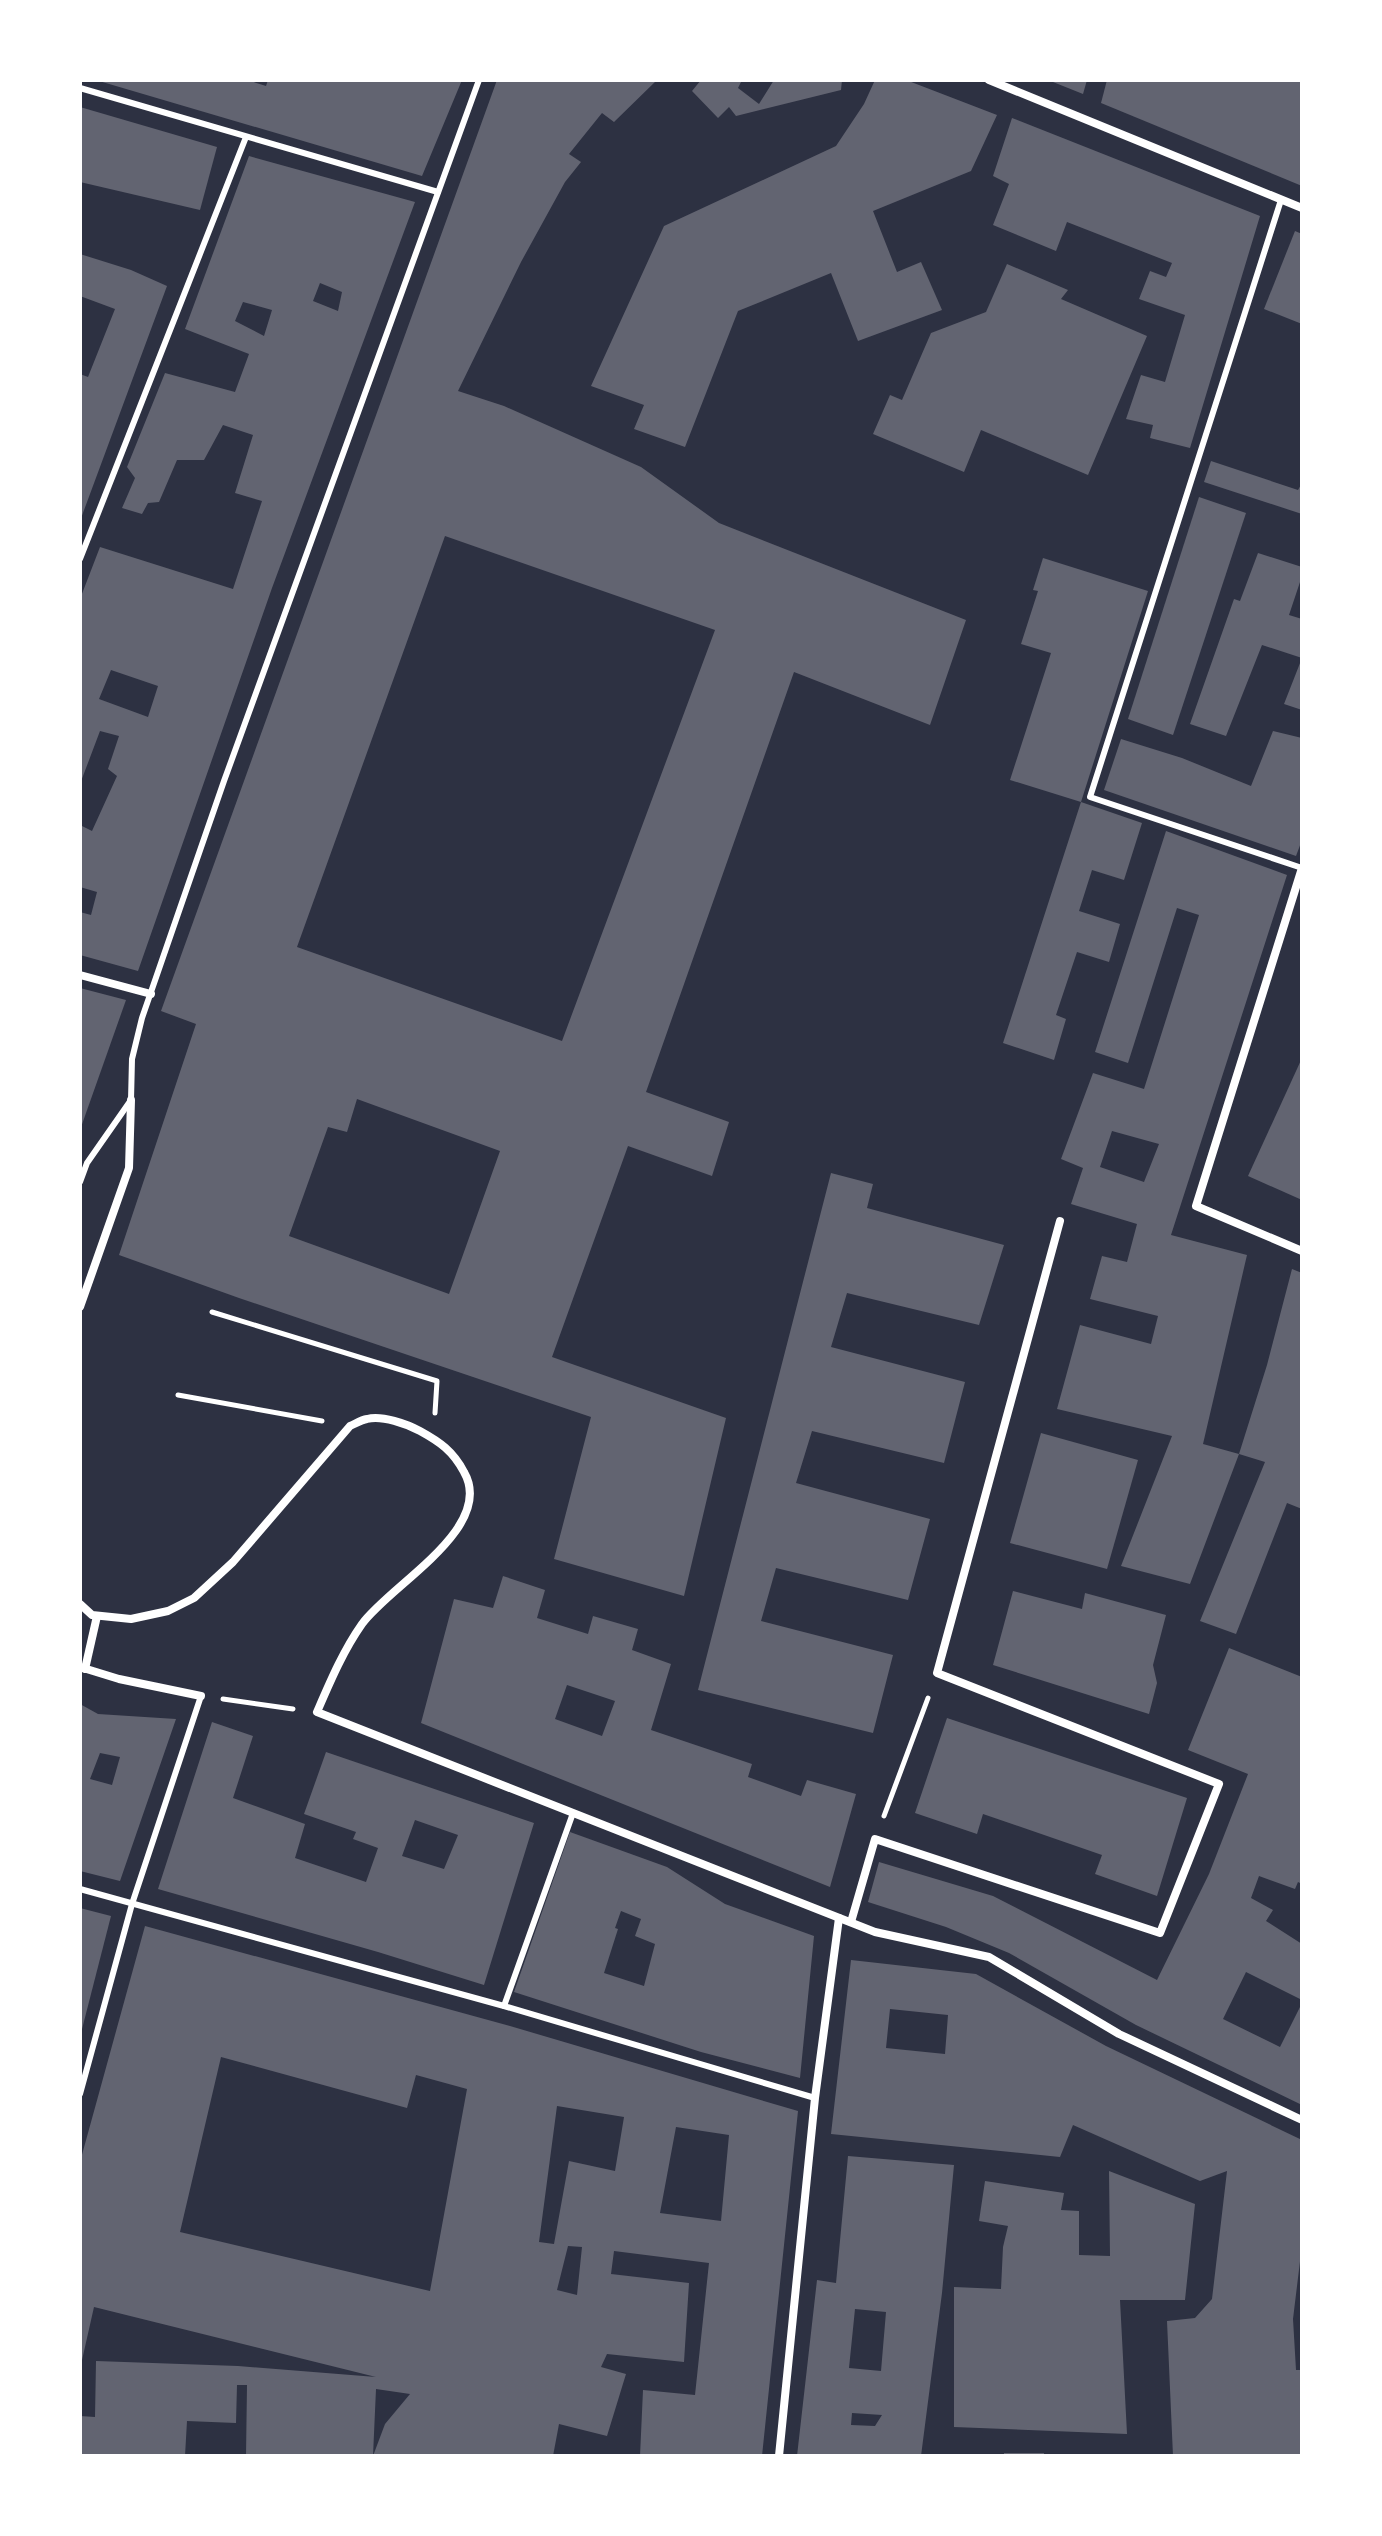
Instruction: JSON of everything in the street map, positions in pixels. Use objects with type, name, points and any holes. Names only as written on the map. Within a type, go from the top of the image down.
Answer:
[{"type":"street","points":[[989,80],[1302,208]]},
{"type":"street","points":[[1302,868],[1196,1206],[1302,1251]]},
{"type":"street","points":[[80,975],[151,994]]},
{"type":"street","points":[[80,1307],[129,1168],[131,1100]]},
{"type":"street","points":[[851,1922],[875,1839],[1160,1933],[1219,1784],[937,1673],[1060,1221]]},
{"type":"street","points":[[80,1604],[92,1615],[131,1619],[168,1611],[194,1598],[233,1562],[350,1426],[369,1418],[407,1424],[443,1443],[456,1458],[470,1483],[469,1507],[455,1534],[363,1623],[333,1674],[317,1712],[875,1932],[989,1957],[1119,2034],[1302,2120]]},
{"type":"street","points":[[97,1616],[83,1668],[201,1696]]},
{"type":"street","points":[[779,2456],[815,2098],[839,1918]]},
{"type":"lane","points":[[80,1182],[87,1163],[131,1100],[132,1059],[151,994],[224,781],[479,80]]},
{"type":"lane","points":[[80,88],[438,192]]},
{"type":"lane","points":[[80,559],[246,137]]},
{"type":"lane","points":[[1281,200],[1090,797],[1302,868]]},
{"type":"lane","points":[[80,2094],[132,1904],[201,1696]]},
{"type":"lane","points":[[504,2006],[573,1813]]},
{"type":"lane","points":[[80,1889],[504,2006],[815,2098]]},
{"type":"path","points":[[212,1312],[437,1381]]},
{"type":"path","points":[[178,1395],[350,1426]]},
{"type":"path","points":[[875,1839],[937,1673]]},
{"type":"path","points":[[201,1696],[317,1712]]},
{"type":"building","points":[[247,80],[266,86],[268,80],[462,80],[422,176],[99,81]]},
{"type":"building","points":[[497,80],[657,80],[614,122],[602,113],[569,154],[581,162],[565,182],[521,262],[458,391],[504,406],[641,467],[719,523],[966,620],[930,725],[794,672],[646,1092],[729,1122],[712,1176],[628,1146],[552,1357],[726,1418],[684,1596],[554,1559],[591,1417],[119,1255],[196,1024],[161,1011]],"holes":[[[445,536],[715,630],[562,1041],[297,947]],[[357,1099],[500,1151],[449,1294],[289,1236],[328,1127],[347,1132]]]},
{"type":"building","points":[[701,80],[742,80],[738,88],[759,104],[774,80],[842,80],[841,90],[736,116],[729,107],[718,118],[692,91]]},
{"type":"building","points":[[875,80],[906,80],[997,115],[971,171],[873,211],[897,272],[921,262],[942,310],[858,341],[831,273],[738,311],[685,447],[634,429],[644,405],[591,386],[664,226],[836,146],[864,104]]},
{"type":"building","points":[[1048,80],[1087,80],[1083,94]]},
{"type":"building","points":[[1107,80],[1302,80],[1302,186],[1101,103]]},
{"type":"building","points":[[80,107],[217,147],[200,210],[80,182]]},
{"type":"building","points":[[1012,118],[1260,216],[1190,448],[1150,438],[1153,425],[1126,419],[1141,375],[1165,382],[1185,315],[1139,299],[1150,271],[1166,277],[1172,263],[1067,222],[1056,251],[993,225],[1009,184],[993,176]]},
{"type":"building","points":[[249,156],[415,202],[272,588],[138,971],[80,955],[80,912],[91,915],[97,892],[80,887],[80,825],[92,831],[117,776],[108,769],[119,736],[100,731],[80,784],[80,599],[100,547],[233,589],[262,501],[235,493],[253,435],[223,425],[204,460],[177,460],[159,502],[148,503],[142,514],[122,508],[135,478],[127,467],[165,373],[235,392],[249,354],[185,329]],"holes":[[[320,283],[342,292],[338,311],[313,301]],[[243,302],[272,310],[264,336],[235,321]],[[111,670],[158,686],[148,717],[99,699]]]},
{"type":"building","points":[[1295,231],[1302,234],[1302,324],[1264,309]]},
{"type":"building","points":[[80,254],[131,270],[167,286],[80,521],[80,374],[88,377],[115,309],[80,296]]},
{"type":"building","points":[[1007,264],[1068,290],[1061,299],[1147,336],[1088,475],[981,430],[964,472],[873,434],[890,395],[902,400],[931,333],[986,312]]},
{"type":"building","points":[[1211,461],[1298,490],[1302,483],[1302,514],[1204,482]]},
{"type":"building","points":[[1199,497],[1246,513],[1173,735],[1128,719]]},
{"type":"building","points":[[1258,553],[1302,567],[1289,615],[1302,619],[1302,658],[1262,645],[1226,736],[1190,724],[1234,599],[1240,601]]},
{"type":"building","points":[[1043,558],[1148,591],[1081,802],[1010,780],[1051,653],[1021,644],[1038,591],[1033,590]]},
{"type":"building","points":[[1302,658],[1302,710],[1284,704]]},
{"type":"building","points":[[1273,731],[1302,738],[1302,840],[1296,856],[1104,790],[1121,739],[1182,758],[1251,786]]},
{"type":"building","points":[[1081,802],[1142,823],[1124,880],[1092,870],[1079,911],[1120,924],[1109,962],[1077,952],[1056,1015],[1066,1019],[1054,1060],[1003,1043]]},
{"type":"building","points":[[1166,831],[1287,875],[1171,1235],[1247,1255],[1203,1444],[1239,1454],[1190,1584],[1121,1566],[1172,1436],[1057,1409],[1080,1325],[1151,1344],[1158,1316],[1090,1299],[1102,1256],[1127,1262],[1137,1224],[1071,1204],[1083,1168],[1061,1159],[1093,1073],[1144,1089],[1199,915],[1177,908],[1128,1063],[1095,1052]],"holes":[[[1112,1131],[1159,1144],[1144,1182],[1100,1167]]]},
{"type":"building","points":[[80,988],[126,1000],[80,1130]]},
{"type":"building","points":[[1302,1058],[1302,1200],[1248,1176]]},
{"type":"building","points":[[831,1173],[873,1184],[867,1208],[1004,1245],[979,1325],[847,1293],[831,1347],[965,1382],[944,1463],[812,1431],[796,1483],[930,1519],[908,1600],[776,1568],[761,1621],[893,1655],[873,1733],[698,1690]]},
{"type":"building","points":[[1292,1269],[1302,1273],[1302,1509],[1287,1503],[1236,1634],[1200,1621],[1265,1462],[1239,1454],[1267,1365]]},
{"type":"building","points":[[1041,1433],[1138,1460],[1107,1569],[1010,1543]]},
{"type":"building","points":[[503,1576],[545,1590],[537,1618],[588,1634],[593,1616],[638,1629],[632,1650],[671,1664],[651,1730],[752,1764],[748,1777],[801,1796],[807,1780],[856,1794],[830,1887],[421,1723],[454,1599],[493,1608]],"holes":[[[567,1685],[615,1701],[602,1736],[555,1719]]]},
{"type":"building","points":[[1013,1591],[1082,1609],[1085,1593],[1166,1615],[1153,1665],[1157,1683],[1149,1714],[993,1665]]},
{"type":"building","points":[[1229,1648],[1302,1677],[1302,1884],[1298,1882],[1295,1889],[1259,1876],[1251,1898],[1273,1910],[1266,1921],[1302,1944],[1302,2000],[1246,1972],[1223,2019],[1280,2047],[1302,2003],[1302,2105],[1136,2025],[1009,1953],[946,1927],[868,1902],[879,1862],[993,1896],[1157,1980],[1209,1874],[1248,1774],[1188,1750]]},
{"type":"building","points":[[80,1704],[98,1714],[176,1719],[120,1881],[80,1871]],"holes":[[[100,1753],[120,1757],[112,1785],[90,1779]]]},
{"type":"building","points":[[947,1718],[1187,1798],[1157,1896],[1095,1874],[1102,1855],[983,1814],[977,1834],[915,1813]]},
{"type":"building","points":[[212,1722],[253,1736],[233,1798],[305,1824],[295,1858],[366,1882],[378,1848],[353,1839],[356,1832],[304,1814],[326,1752],[534,1823],[484,1985],[158,1889]],"holes":[[[415,1820],[458,1835],[444,1869],[402,1856]]]},
{"type":"building","points":[[570,1832],[667,1867],[725,1904],[814,1936],[800,2078],[701,2052],[514,1992]],"holes":[[[621,1911],[641,1919],[635,1936],[655,1944],[644,1986],[604,1973]]]},
{"type":"building","points":[[80,1908],[111,1916],[81,2033],[80,2033]]},
{"type":"building","points":[[145,1926],[510,2026],[798,2111],[762,2456],[640,2456],[643,2390],[695,2395],[709,2263],[614,2251],[611,2274],[689,2283],[684,2362],[607,2354],[601,2367],[626,2374],[607,2436],[559,2424],[553,2456],[373,2456],[246,2456],[247,2385],[237,2385],[236,2423],[187,2421],[185,2456],[80,2456],[80,2416],[95,2417],[96,2361],[238,2366],[376,2377],[94,2307],[80,2369],[80,2162]],"holes":[[[221,2057],[407,2108],[416,2075],[467,2089],[430,2291],[180,2232]],[[557,2106],[624,2117],[615,2171],[569,2161],[554,2244],[539,2242]],[[676,2127],[729,2135],[721,2221],[660,2213]],[[568,2246],[582,2247],[577,2295],[557,2290]],[[376,2389],[410,2394],[385,2424],[373,2456]]]},
{"type":"building","points":[[851,1960],[976,1974],[1106,2046],[1302,2140],[1302,2245],[1293,2319],[1296,2370],[1302,2370],[1302,2456],[1173,2456],[1167,2321],[1195,2318],[1212,2299],[1227,2171],[1200,2181],[1073,2125],[1060,2157],[831,2134]],"holes":[[[890,2009],[948,2015],[945,2054],[886,2048]]]},
{"type":"building","points":[[848,2156],[954,2165],[942,2293],[921,2456],[797,2456],[817,2280],[836,2283]],"holes":[[[855,2309],[886,2312],[881,2371],[849,2368]],[[852,2413],[882,2415],[875,2426],[851,2425]]]},
{"type":"building","points":[[1109,2171],[1195,2204],[1185,2300],[1120,2300],[1127,2434],[954,2427],[954,2287],[1001,2289],[1003,2247],[1008,2226],[979,2221],[985,2181],[1064,2193],[1061,2210],[1079,2211],[1079,2255],[1110,2256]]},
{"type":"building","points":[[1004,2453],[1044,2453],[1044,2456],[1004,2456]]}]
